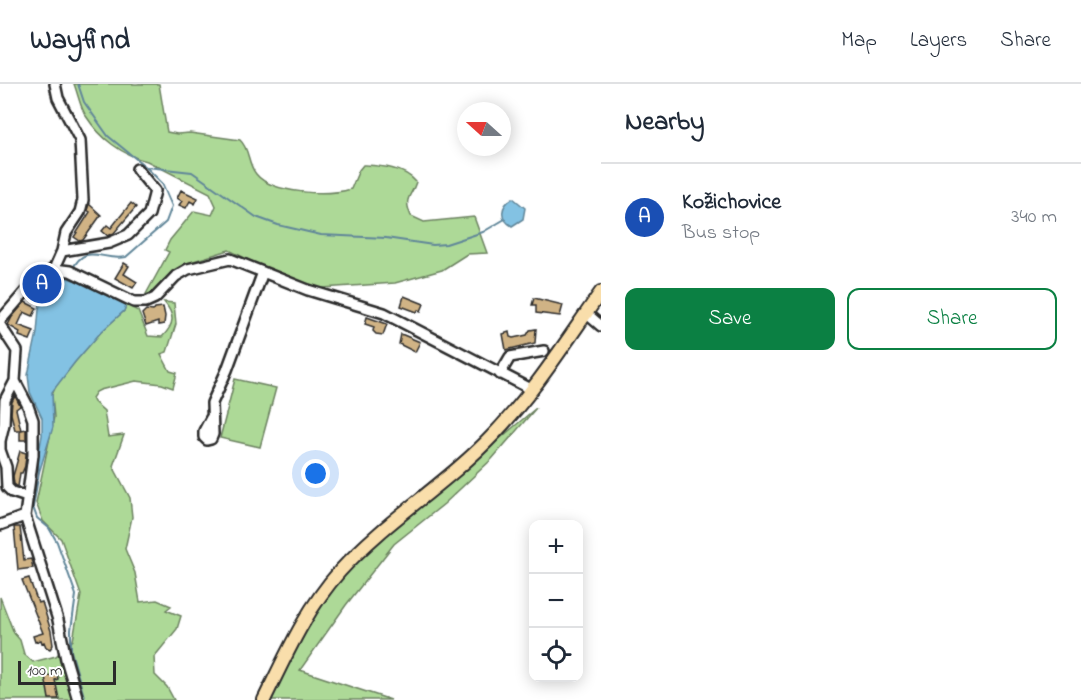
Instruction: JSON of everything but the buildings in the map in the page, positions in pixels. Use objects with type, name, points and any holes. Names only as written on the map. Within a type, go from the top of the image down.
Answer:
[{"type":"main road","points":[[264,700],[295,636],[340,571],[362,549],[493,436],[531,389],[601,292]]},
{"type":"street","points":[[0,321],[37,278],[54,268],[62,251],[66,233],[80,212],[83,200],[80,140],[58,98],[55,84]]},
{"type":"street","points":[[62,251],[116,241],[128,235],[149,214],[155,191],[136,169]]},
{"type":"street","points":[[54,268],[70,271],[134,302],[146,302],[155,298],[176,276],[188,269],[223,259],[237,260],[308,290],[384,313],[531,389]]},
{"type":"street","points":[[212,418],[214,396],[227,370],[263,272]]},
{"type":"street","points":[[586,313],[601,326]]},
{"type":"street","points":[[0,325],[13,342],[16,351],[15,381],[5,400],[0,450],[6,467],[8,487],[12,492],[31,496]]},
{"type":"street","points":[[500,374],[510,357],[544,351]]},
{"type":"street","points":[[15,381],[33,420],[31,496],[25,516],[58,620],[78,700]]},
{"type":"street","points":[[0,525],[25,516]]},
{"type":"green space","points":[[74,84],[159,84],[167,132],[240,140],[256,174],[274,186],[301,192],[341,191],[351,189],[363,165],[398,170],[416,182],[408,201],[411,216],[424,222],[474,217],[487,253],[467,254],[442,270],[395,283],[308,289],[229,250],[187,263],[177,269],[151,299],[146,294],[169,252],[165,250],[170,240],[194,211],[212,215],[216,206],[210,193],[147,161],[129,155],[105,138],[84,112]]},
{"type":"green space","points":[[164,302],[174,303],[176,324],[167,352],[161,354],[170,371],[177,373],[173,388],[162,384],[136,381],[100,390],[92,398],[104,411],[108,437],[124,435],[113,466],[130,498],[132,517],[125,549],[135,573],[140,602],[157,600],[171,606],[166,610],[181,616],[177,629],[154,657],[155,675],[167,687],[174,700],[0,700],[0,597],[24,654],[33,662],[56,656],[73,640],[81,595],[61,539],[43,521],[36,503],[54,417],[52,395],[56,386],[75,362],[101,332],[124,311],[126,305],[138,311],[148,336],[162,337],[172,319]]},
{"type":"green space","points":[[235,379],[276,388],[260,447],[220,438]]},
{"type":"green space","points":[[536,408],[492,459],[444,504],[394,544],[346,605],[300,670],[391,700],[271,700],[301,637],[322,603],[350,568]]},
{"type":"water","points":[[513,198],[525,208],[523,219],[512,226],[503,216],[503,212]]},
{"type":"water","points":[[60,275],[82,283],[126,305],[124,311],[101,332],[52,392],[53,427],[39,473],[42,418],[30,392],[28,375],[41,301]]},
{"type":"waterway","points":[[72,270],[77,261],[89,254],[126,257],[166,222],[172,206],[162,183],[108,136],[84,102],[78,84]]},
{"type":"waterway","points":[[147,167],[192,172],[256,217],[278,225],[321,235],[386,238],[433,245],[446,244],[483,232],[505,219]]},
{"type":"waterway","points":[[39,472],[33,507],[37,518],[49,528],[57,542],[76,595],[71,630],[71,651],[85,700]]},
{"type":"place","name":"Kožichovice","points":[[42,284]]}]
